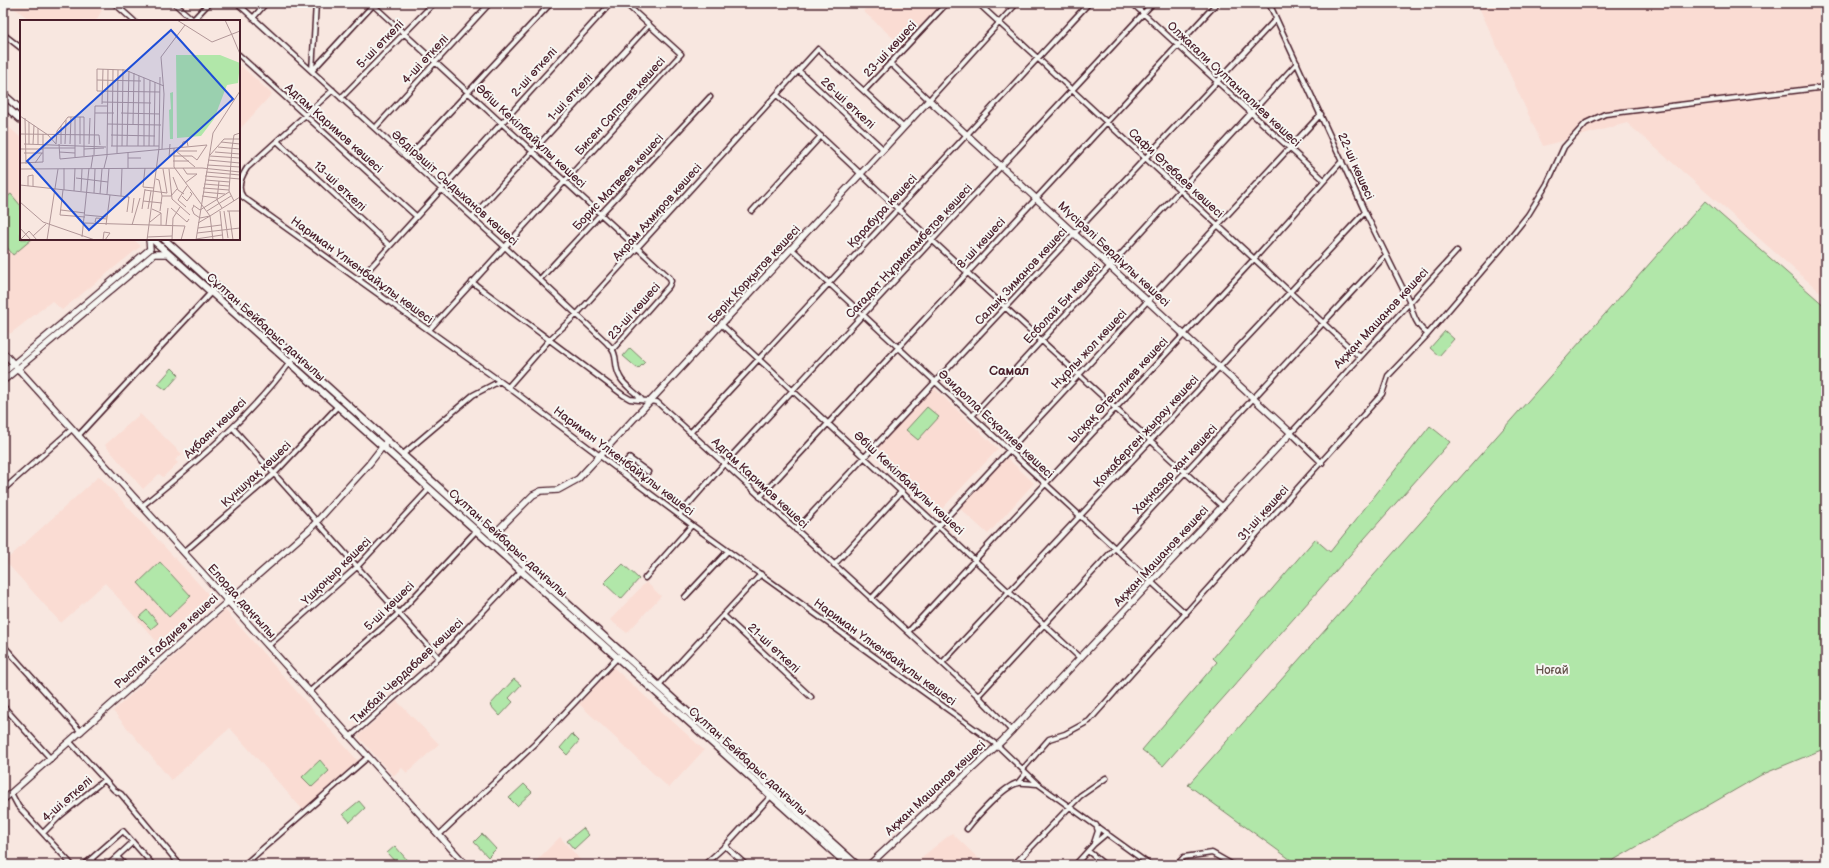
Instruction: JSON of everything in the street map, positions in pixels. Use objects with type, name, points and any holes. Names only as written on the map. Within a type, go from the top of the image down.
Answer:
[{"type":"main road","points":[[3,94],[20,109]]},
{"type":"main road","points":[[3,104],[20,119]]},
{"type":"main road","name":"Сұлтан Бейбарыс даңғылы","points":[[152,240],[477,530],[524,568]]},
{"type":"main road","name":"Сұлтан Бейбарыс даңғылы","points":[[165,240],[492,536],[524,568],[619,656],[774,794]]},
{"type":"main road","name":"Сұлтан Бейбарыс даңғылы","points":[[619,656],[658,686],[812,829],[848,865]]},
{"type":"main road","name":"Сұлтан Бейбарыс даңғылы","points":[[812,829],[857,865]]},
{"type":"street","points":[[114,3],[133,20]]},
{"type":"street","points":[[174,3],[194,19],[209,3]]},
{"type":"street","name":"Әбдірәшіт Сыдыханов көшесі","points":[[237,3],[540,279],[613,349]]},
{"type":"street","points":[[253,18],[266,3]]},
{"type":"street","points":[[312,71],[316,3]]},
{"type":"street","name":"5-ші өткелі","points":[[342,98],[434,3]]},
{"type":"street","name":"4-ші өткелі","points":[[375,128],[490,3]]},
{"type":"street","points":[[407,158],[551,3]]},
{"type":"street","name":"2-ші өткелі","points":[[359,280],[610,3]]},
{"type":"street","points":[[626,3],[650,25]]},
{"type":"street","name":"23-шi көшесi","points":[[864,91],[947,3]]},
{"type":"street","name":"Сафи Өтебаев көшесі","points":[[978,3],[1360,357]]},
{"type":"street","name":"Берік Қорқытов көшесі","points":[[492,536],[532,495],[541,491],[558,490],[566,487],[578,479],[652,401],[1017,3]]},
{"type":"street","name":"Қарабура көшесі","points":[[690,433],[1089,3]]},
{"type":"street","name":"Олжағали Султангалиев көшесі","points":[[1132,3],[1324,180]]},
{"type":"street","name":"Сағадат Нұрмағамбетов көшесі","points":[[680,514],[724,464],[1153,3]]},
{"type":"street","name":"8-шi көшесi","points":[[760,497],[1217,3]]},
{"type":"street","name":"22-ші көшесі","points":[[1269,3],[1365,212],[1410,303],[1417,323],[1428,334]]},
{"type":"street","points":[[312,71],[373,4]]},
{"type":"street","name":"Әбіш Кекілбайұлы көшесі","points":[[373,4],[670,278],[671,281],[669,286]]},
{"type":"street","name":"Салық Зиманов көшесі","points":[[796,530],[1276,19]]},
{"type":"street","name":"Бисен Саппаев көшесі","points":[[429,330],[682,54],[650,25]]},
{"type":"street","name":"1-ші өткелі","points":[[472,217],[650,25]]},
{"type":"street","points":[[3,34],[20,47]]},
{"type":"street","name":"Акрам Ахмиров көшесі","points":[[508,387],[550,339],[577,314],[638,248],[818,49],[864,91]]},
{"type":"street","name":"Адгам Каримов көшесі","points":[[240,56],[416,216]]},
{"type":"street","name":"Мүсірәлі Бердіұлы көшесі","points":[[890,63],[1254,398],[1322,463]]},
{"type":"street","name":"Есболай Би көшесі","points":[[972,416],[1297,63]]},
{"type":"street","name":"26-ші өткелі","points":[[799,71],[883,149]]},
{"type":"street","name":"31-ші көшесі","points":[[1018,783],[1049,739],[1065,734],[1089,721],[1322,463],[1382,394],[1388,376],[1428,334],[1528,215],[1547,184],[1564,147],[1586,123],[1605,114],[1826,87]]},
{"type":"street","points":[[240,186],[242,175],[247,168],[333,90]]},
{"type":"street","points":[[864,91],[904,127]]},
{"type":"street","points":[[777,95],[898,209],[1223,507]]},
{"type":"street","name":"Борис Матвеев көшесі","points":[[540,279],[602,215],[710,97]]},
{"type":"street","name":"Нұрлы жол көшесі","points":[[871,599],[1321,114]]},
{"type":"street","points":[[752,211],[821,136]]},
{"type":"street","name":"13-ші өткелі","points":[[277,141],[390,246]]},
{"type":"street","name":"Ысқақ Өтеғалиев көшесі","points":[[908,632],[1254,259],[1342,160]]},
{"type":"street","name":"Нариман Үлкенбайұлы көшесі","points":[[240,193],[243,197],[500,380],[618,470],[997,745],[1038,784],[1150,865]]},
{"type":"street","name":"Қожаберген жырау көшесі","points":[[942,664],[1365,212]]},
{"type":"street","points":[[3,381],[16,367],[150,249],[151,240]]},
{"type":"street","name":"Әзидолла Есқалиев көшесі","points":[[792,249],[1186,614]]},
{"type":"street","name":"Ақжан Машанов көшесі","points":[[869,865],[1012,731],[1223,507],[1457,251]]},
{"type":"street","points":[[3,373],[16,367],[154,254],[168,254]]},
{"type":"street","name":"Хақназар хан көшесі","points":[[978,696],[1386,255]]},
{"type":"street","name":"Адгам Каримов көшесі","points":[[472,282],[550,339],[623,396],[630,400],[657,402],[978,696],[1012,731]]},
{"type":"street","name":"23-шi көшесi","points":[[613,349],[669,286]]},
{"type":"street","points":[[78,436],[216,287]]},
{"type":"street","name":"Әбіш Кекілбайұлы көшесі","points":[[722,324],[829,422],[1080,658]]},
{"type":"street","points":[[613,349],[618,375],[642,400]]},
{"type":"street","name":"Елорда даңғылы","points":[[3,352],[466,865]]},
{"type":"street","name":"Ақбаян көшесі","points":[[142,506],[207,452],[233,428],[294,357]]},
{"type":"street","points":[[402,455],[473,395],[500,380]]},
{"type":"street","name":"Күншуақ көшесі","points":[[184,552],[275,473],[338,406]]},
{"type":"street","points":[[233,428],[440,658]]},
{"type":"street","points":[[3,490],[72,430]]},
{"type":"street","name":"Рыспай Ғабдиев көшесі","points":[[3,800],[317,522],[387,441]]},
{"type":"street","points":[[618,470],[629,458],[648,472]]},
{"type":"street","name":"Үшқоңыр көшесі","points":[[268,646],[358,566],[430,487]]},
{"type":"street","points":[[834,565],[902,491]]},
{"type":"street","points":[[645,578],[692,524]]},
{"type":"street","name":"5-ші көшесі","points":[[309,692],[399,613],[477,530]]},
{"type":"street","points":[[685,597],[728,550]]},
{"type":"street","name":"Тмкбай Чердабаев көшесі","points":[[350,737],[440,658],[524,568]]},
{"type":"street","points":[[658,686],[761,574]]},
{"type":"street","name":"21-ші өткелі","points":[[723,615],[811,697]]},
{"type":"street","points":[[3,645],[81,732]]},
{"type":"street","points":[[439,835],[535,744],[619,656]]},
{"type":"street","points":[[3,706],[51,759]]},
{"type":"street","points":[[70,742],[104,780],[114,790],[121,794],[180,865]]},
{"type":"street","points":[[244,865],[368,757]]},
{"type":"street","points":[[1014,865],[1080,796],[1106,778]]},
{"type":"street","name":"4-ші өткелі","points":[[43,833],[60,816],[104,780]]},
{"type":"street","points":[[967,829],[973,821],[1009,787],[1018,783],[1038,784]]},
{"type":"street","points":[[11,794],[18,806],[72,865]]},
{"type":"street","points":[[704,865],[725,846],[774,794]]},
{"type":"street","points":[[1094,844],[1098,831],[1096,825]]},
{"type":"street","points":[[84,865],[123,831],[153,865]]},
{"type":"street","points":[[1075,865],[1094,844],[1107,833]]},
{"type":"street","points":[[108,865],[133,842]]},
{"type":"street","points":[[725,846],[746,865]]},
{"type":"street","points":[[1088,850],[1104,865]]},
{"type":"street","points":[[1177,865],[1184,857],[1212,853],[1233,865]]},
{"type":"street","points":[[117,857],[124,865]]},
{"type":"street","points":[[91,859],[96,865]]},
{"type":"shaded area","points":[[7,3],[93,3],[102,10],[97,20],[31,20]]},
{"type":"shaded area","points":[[871,3],[942,3],[902,46],[863,11]]},
{"type":"shaded area","points":[[1477,3],[1826,3],[1826,297],[1627,123],[1543,146]]},
{"type":"shaded area","points":[[240,65],[272,94],[240,129]]},
{"type":"shaded area","points":[[3,122],[20,137],[20,240],[134,240],[141,246],[62,310],[52,301],[10,334],[3,325]]},
{"type":"shaded area","points":[[933,387],[998,449],[939,512],[874,450]]},
{"type":"shaded area","points":[[140,414],[182,454],[175,460],[178,463],[163,477],[159,474],[143,489],[105,445]]},
{"type":"shaded area","points":[[1005,456],[1034,483],[988,534],[958,507]]},
{"type":"shaded area","points":[[99,476],[210,596],[158,643],[105,583],[61,623],[5,561]]},
{"type":"shaded area","points":[[646,582],[661,596],[627,633],[610,620]]},
{"type":"shaded area","points":[[225,610],[358,761],[303,810],[230,728],[171,780],[113,711]]},
{"type":"shaded area","points":[[613,667],[704,750],[669,788],[579,704]]},
{"type":"shaded area","points":[[397,701],[439,744],[407,773],[402,768],[393,776],[358,736]]},
{"type":"shaded area","points":[[952,833],[985,865],[912,865]]},
{"type":"shaded area","points":[[560,837],[585,865],[532,865]]},
{"type":"green space","points":[[11,194],[20,205],[20,240],[31,240],[13,255],[3,242],[3,200]]},
{"type":"green space","name":"Ноғай","points":[[1705,201],[1826,307],[1826,748],[1761,775],[1605,865],[1298,865],[1188,785]]},
{"type":"green space","points":[[1445,331],[1454,339],[1439,356],[1430,348]]},
{"type":"green space","points":[[630,348],[645,362],[638,369],[623,356]]},
{"type":"green space","points":[[172,368],[179,375],[166,390],[158,384]]},
{"type":"green space","points":[[927,407],[939,417],[918,440],[906,430]]},
{"type":"green space","points":[[1430,426],[1450,442],[1163,766],[1142,750],[1217,662],[1213,658],[1315,539],[1330,552]]},
{"type":"green space","points":[[160,562],[191,596],[169,617],[138,583]]},
{"type":"green space","points":[[623,564],[639,579],[621,599],[604,583]]},
{"type":"green space","points":[[147,610],[158,623],[151,629],[139,617]]},
{"type":"green space","points":[[514,679],[521,685],[509,698],[513,702],[500,716],[490,705]]},
{"type":"green space","points":[[572,734],[579,741],[567,755],[560,748]]},
{"type":"green space","points":[[320,760],[329,771],[312,787],[302,777]]},
{"type":"green space","points":[[524,784],[532,792],[517,806],[509,798]]},
{"type":"green space","points":[[359,801],[365,808],[350,822],[343,814]]},
{"type":"green space","points":[[583,828],[589,835],[574,849],[567,841]]},
{"type":"green space","points":[[482,834],[496,849],[488,857],[474,842]]},
{"type":"green space","points":[[395,846],[408,861],[404,865],[398,865],[387,853]]},
{"type":"district","name":"Самал","points":[[1009,370]]}]
